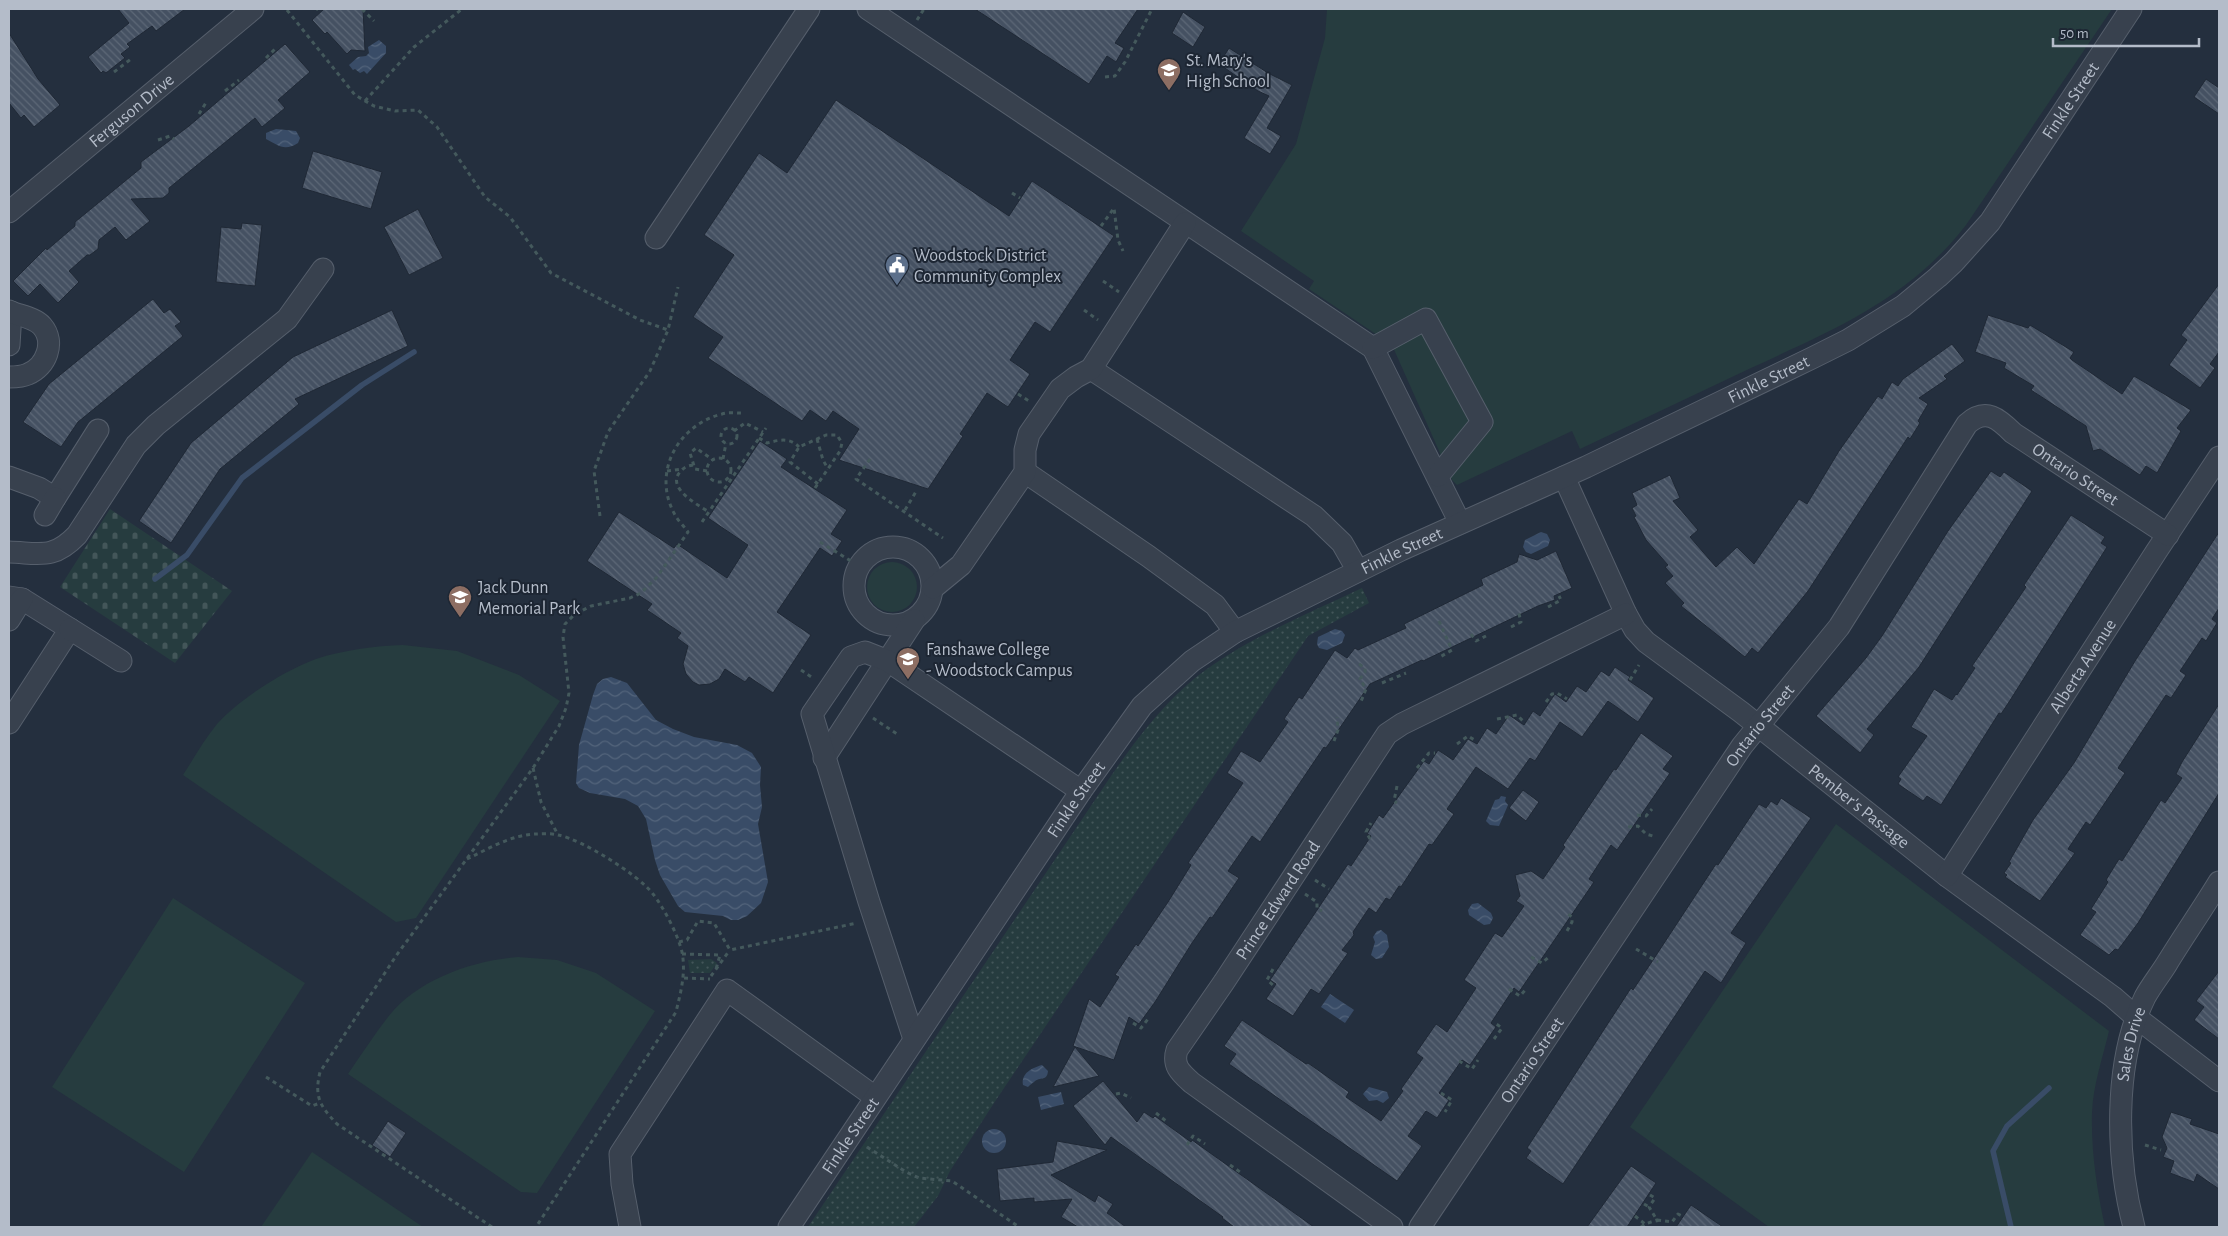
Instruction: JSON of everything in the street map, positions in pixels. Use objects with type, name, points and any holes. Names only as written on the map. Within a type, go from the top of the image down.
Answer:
[{"type":"street","name":"Ferguson Drive","points":[[9,211],[253,9]]},
{"type":"street","points":[[656,238],[809,9]]},
{"type":"street","points":[[868,9],[1185,224],[1373,348],[1460,523]]},
{"type":"street","name":"Finkle Street","points":[[789,1227],[874,1097],[1081,791],[1142,706],[1192,661],[1235,632],[1358,571],[1564,477],[1848,340],[1922,292],[1954,262],[1990,222],[2131,9]]},
{"type":"street","points":[[932,588],[961,565],[1025,472],[1025,450],[1029,434],[1060,389],[1091,369],[1185,224]]},
{"type":"street","points":[[9,552],[49,554],[65,548],[77,535],[139,442],[150,430],[287,318],[323,269]]},
{"type":"street","points":[[9,345],[10,311],[36,321],[42,326],[47,333],[49,345],[46,357],[34,371],[23,376],[9,377]]},
{"type":"street","points":[[1373,348],[1426,319],[1482,422],[1438,476]]},
{"type":"street","points":[[1091,369],[1314,516],[1342,543],[1358,571]]},
{"type":"street","name":"Ontario Street","points":[[1420,1227],[1758,725],[1839,627],[1965,428],[1976,418],[1990,416],[1999,419],[2013,433],[2168,535]]},
{"type":"street","points":[[9,477],[39,488],[50,507],[98,430]]},
{"type":"street","name":"Alberta Avenue","points":[[1947,876],[2219,457]]},
{"type":"street","points":[[1025,472],[1148,556],[1215,605],[1235,632]]},
{"type":"street","name":"Pember's Passage","points":[[1564,477],[1626,614],[1635,630],[1646,642],[1758,725],[1947,876],[2113,998],[2136,1018],[2219,1081]]},
{"type":"street","points":[[824,758],[914,620],[928,605],[932,588],[931,575],[925,564],[916,554],[904,549],[891,547],[867,556],[859,566],[854,578],[854,591],[858,604],[876,622],[889,626],[902,625],[914,620]]},
{"type":"street","points":[[9,620],[15,598],[121,661]]},
{"type":"street","name":"Prince Edward Road","points":[[1392,1227],[1192,1083],[1178,1071],[1174,1057],[1387,734],[1402,724],[1626,614]]},
{"type":"street","points":[[9,723],[70,629]]},
{"type":"street","points":[[914,1040],[824,758],[812,714],[850,657],[866,652],[888,661],[1081,791]]},
{"type":"street","name":"Sales Drive","points":[[2134,1227],[2127,1198],[2121,1152],[2124,1070],[2136,1018],[2146,996],[2219,882]]},
{"type":"street","points":[[630,1227],[622,1184],[620,1154],[727,990],[874,1097]]},
{"type":"path","points":[[362,9],[374,21]]},
{"type":"path","points":[[365,101],[414,47],[462,9]]},
{"type":"path","points":[[1105,77],[1115,76],[1125,62],[1152,9]]},
{"type":"path","points":[[287,10],[355,95],[374,106],[395,111],[418,110],[438,126],[485,197],[510,218],[550,273],[640,320],[668,330]]},
{"type":"path","points":[[266,58],[276,48]]},
{"type":"path","points":[[114,72],[132,59]]},
{"type":"path","points":[[225,91],[239,80]]},
{"type":"path","points":[[199,114],[208,101]]},
{"type":"path","points":[[158,140],[170,136],[174,139]]},
{"type":"path","points":[[1012,193],[1020,198]]},
{"type":"path","points":[[1101,226],[1114,208],[1118,240],[1123,251]]},
{"type":"path","points":[[600,516],[594,472],[608,432],[650,372],[668,330],[678,287]]},
{"type":"path","points":[[492,1227],[337,1124],[322,1108],[317,1093],[318,1079],[324,1064],[396,956],[533,768],[559,726],[569,693],[563,636],[565,624],[575,614],[591,606],[642,593],[656,577],[688,532],[674,514],[667,492],[667,471],[675,447],[687,432],[722,414],[741,413]]},
{"type":"path","points":[[734,431],[745,423],[763,432]]},
{"type":"path","points":[[730,428],[736,435],[735,440],[731,443],[726,443],[721,437],[723,430],[730,428]]},
{"type":"path","points":[[702,522],[766,428]]},
{"type":"path","points":[[832,434],[841,438],[842,443],[840,451],[817,486],[790,462],[798,447],[817,439],[832,434]]},
{"type":"path","points":[[759,438],[767,443],[785,440],[792,441],[798,447]]},
{"type":"path","points":[[817,439],[823,460],[828,469]]},
{"type":"path","points":[[723,459],[726,443]]},
{"type":"path","points":[[696,448],[713,460],[723,459],[728,461],[731,468],[728,479],[717,482],[710,478],[707,471],[695,469],[693,465],[690,453],[696,448]]},
{"type":"path","points":[[870,459],[856,479],[905,510],[943,538]]},
{"type":"path","points":[[707,471],[713,460]]},
{"type":"path","points":[[667,471],[693,465]]},
{"type":"path","points":[[682,469],[677,475],[676,480],[682,494],[709,512]]},
{"type":"path","points":[[905,510],[917,490]]},
{"type":"path","points":[[820,542],[859,566]]},
{"type":"path","points":[[1548,607],[1561,600],[1560,596]]},
{"type":"path","points":[[1510,627],[1521,622],[1518,610]]},
{"type":"path","points":[[1439,621],[1452,650],[1440,657]]},
{"type":"path","points":[[1471,634],[1476,641],[1486,636]]},
{"type":"path","points":[[1359,664],[1365,668],[1365,672],[1360,679],[1366,689],[1360,704]]},
{"type":"path","points":[[1630,680],[1639,665]]},
{"type":"path","points":[[1382,683],[1406,673]]},
{"type":"path","points":[[1546,702],[1552,694],[1557,692],[1567,699]]},
{"type":"path","points":[[1497,719],[1516,715],[1524,722]]},
{"type":"path","points":[[1334,741],[1338,730],[1337,717]]},
{"type":"path","points":[[1457,744],[1468,736],[1476,741]]},
{"type":"path","points":[[1417,768],[1429,752],[1435,753]]},
{"type":"path","points":[[533,768],[541,802],[558,835]]},
{"type":"path","points":[[1397,786],[1394,801],[1397,803]]},
{"type":"path","points":[[1638,815],[1646,816],[1652,809]]},
{"type":"path","points":[[1370,838],[1366,832],[1371,823]]},
{"type":"path","points":[[1628,827],[1638,826],[1646,834],[1653,836]]},
{"type":"path","points":[[467,859],[506,841],[533,834],[558,835],[614,861],[636,876],[654,894],[679,942],[682,954],[684,978],[676,1012],[536,1227]]},
{"type":"path","points":[[1567,931],[1572,922],[1572,918],[1568,914]]},
{"type":"path","points":[[679,942],[687,940],[698,921],[714,922],[730,950]]},
{"type":"path","points":[[709,978],[730,950],[860,922]]},
{"type":"path","points":[[1636,949],[1658,962]]},
{"type":"path","points":[[682,954],[720,955],[716,969]]},
{"type":"path","points":[[1531,957],[1542,963],[1550,956]]},
{"type":"path","points":[[1273,969],[1267,980],[1274,985]]},
{"type":"path","points":[[1509,988],[1520,996],[1527,988]]},
{"type":"path","points":[[1133,1022],[1141,1028],[1148,1020]]},
{"type":"path","points":[[1494,1039],[1502,1028],[1495,1023]]},
{"type":"path","points":[[1460,1061],[1472,1069],[1478,1060]]},
{"type":"path","points":[[266,1077],[312,1106],[320,1103]]},
{"type":"path","points":[[1116,1094],[1121,1093],[1130,1098]]},
{"type":"path","points":[[1441,1093],[1452,1100],[1446,1112]]},
{"type":"path","points":[[1156,1113],[1166,1121]]},
{"type":"path","points":[[850,1135],[906,1172],[919,1178],[952,1181],[1019,1227]]},
{"type":"path","points":[[1187,1145],[1193,1136],[1205,1144]]},
{"type":"path","points":[[2145,1145],[2161,1150]]},
{"type":"path","points":[[1230,1165],[1240,1172]]},
{"type":"path","points":[[1650,1195],[1655,1198],[1650,1207]]},
{"type":"path","points":[[1644,1204],[1650,1207],[1657,1220],[1658,1227]]},
{"type":"path","points":[[1672,1222],[1678,1214],[1682,1216]]},
{"type":"path","points":[[1635,1216],[1644,1224]]},
{"type":"path","points":[[1641,1227],[1644,1224],[1657,1220],[1672,1222],[1676,1225]]},
{"type":"green space","points":[[1327,9],[2112,9],[1966,225],[1944,251],[1895,293],[1840,326],[1580,449],[1572,431],[1457,485],[1452,480],[1392,345],[1309,289],[1314,281],[1241,231],[1296,144],[1325,38]]},
{"type":"green space","points":[[110,509],[232,591],[175,663],[60,587]]},
{"type":"green space","points":[[887,562],[897,562],[910,569],[917,582],[917,592],[910,605],[897,612],[887,612],[878,608],[871,601],[867,592],[867,582],[871,573],[878,566]]},
{"type":"green space","points":[[1362,588],[1369,603],[1308,636],[996,1100],[950,1171],[938,1196],[914,1227],[808,1227],[1111,776],[1154,718],[1179,692],[1225,657],[1283,625]]},
{"type":"green space","points":[[403,645],[457,651],[519,675],[560,701],[416,918],[396,922],[183,775],[203,743],[226,715],[249,696],[290,670],[316,659],[337,653],[381,646]]},
{"type":"green space","points":[[1836,824],[2109,1031],[2096,1082],[2092,1113],[2095,1171],[2105,1227],[1769,1227],[1630,1127]]},
{"type":"green space","points":[[173,898],[305,983],[184,1172],[52,1087]]},
{"type":"green space","points":[[518,957],[557,960],[596,973],[655,1011],[537,1193],[521,1192],[348,1074],[388,1017],[414,992],[447,974],[482,963]]},
{"type":"green space","points":[[711,959],[717,963],[710,973],[690,973],[688,960]]},
{"type":"green space","points":[[312,1152],[423,1227],[261,1227]]},
{"type":"water","points":[[379,40],[386,46],[386,53],[367,74],[364,71],[360,73],[355,69],[353,70],[349,65],[358,57],[366,56],[369,53],[368,47]]},
{"type":"water","points":[[276,129],[296,131],[300,138],[298,143],[285,147],[266,139],[266,133]]},
{"type":"water","points":[[1541,532],[1547,534],[1550,540],[1548,546],[1531,554],[1526,552],[1523,547],[1525,540]]},
{"type":"water","points":[[1335,629],[1342,631],[1345,635],[1342,643],[1327,650],[1319,648],[1317,644],[1318,637]]},
{"type":"water","points":[[611,677],[627,683],[656,720],[694,737],[737,745],[752,753],[761,767],[762,807],[758,824],[768,882],[761,903],[747,916],[738,920],[731,920],[723,916],[685,912],[678,906],[660,875],[646,819],[638,806],[625,799],[590,793],[579,788],[576,783],[579,745],[593,695],[597,684],[603,679]]},
{"type":"water","points":[[1501,796],[1506,797],[1505,801],[1508,805],[1499,826],[1490,825],[1486,821],[1495,800]]},
{"type":"water","points":[[1478,903],[1491,913],[1493,918],[1490,924],[1484,925],[1469,915],[1468,910],[1472,904]]},
{"type":"water","points":[[1381,930],[1387,935],[1389,947],[1382,958],[1376,959],[1371,955],[1375,942],[1373,937],[1377,931]]},
{"type":"water","points":[[1330,994],[1354,1010],[1345,1023],[1321,1007]]},
{"type":"water","points":[[1042,1065],[1048,1071],[1046,1077],[1036,1080],[1028,1087],[1023,1085],[1025,1074],[1031,1069]]},
{"type":"water","points":[[1369,1087],[1387,1092],[1389,1098],[1383,1103],[1377,1100],[1369,1101],[1363,1094]]},
{"type":"water","points":[[1061,1092],[1064,1104],[1041,1110],[1038,1097]]},
{"type":"water","points":[[994,1129],[1003,1132],[1006,1141],[1003,1150],[994,1153],[985,1150],[982,1141],[985,1132]]},
{"type":"building","points":[[118,9],[185,9],[156,31],[152,26],[127,44],[130,47],[121,54],[125,58],[106,73],[103,71],[101,73],[88,57],[129,23]]},
{"type":"building","points":[[324,9],[363,9],[365,51],[351,50],[347,54],[327,32],[325,34],[312,20]]},
{"type":"building","points":[[975,9],[1138,9],[1115,43],[1124,48],[1116,62],[1107,56],[1089,84]]},
{"type":"building","points":[[1183,12],[1205,27],[1193,47],[1172,33]]},
{"type":"building","points":[[9,33],[38,79],[60,105],[34,127],[24,115],[21,118],[9,103]]},
{"type":"building","points":[[285,44],[310,72],[278,100],[285,108],[262,127],[255,118],[169,188],[169,193],[163,198],[131,199],[150,221],[126,240],[115,227],[99,240],[98,249],[87,255],[69,271],[79,282],[58,303],[40,284],[28,296],[13,281],[46,248],[47,250],[75,226],[75,222],[141,168],[141,162],[189,126]]},
{"type":"building","points":[[1229,48],[1268,73],[1292,85],[1267,128],[1281,136],[1270,154],[1244,138],[1269,96],[1258,91],[1219,64]]},
{"type":"building","points":[[2206,79],[2219,88],[2219,114],[2194,97]]},
{"type":"building","name":"Woodstock District Community Complex","points":[[836,100],[1009,216],[1032,181],[1114,236],[1050,332],[1035,322],[1010,360],[1030,374],[1008,407],[987,393],[960,434],[963,436],[928,489],[839,460],[859,429],[833,411],[826,421],[810,410],[802,421],[708,358],[723,337],[693,317],[734,255],[704,235],[759,153],[787,173]]},
{"type":"building","points":[[313,151],[382,172],[371,209],[302,188]]},
{"type":"building","points":[[418,209],[443,258],[409,275],[384,227]]},
{"type":"building","points":[[242,223],[262,225],[255,286],[216,282],[221,227],[241,229]]},
{"type":"building","points":[[2219,284],[2219,352],[2210,364],[2215,368],[2200,388],[2169,365],[2187,340],[2181,335]]},
{"type":"building","points":[[153,299],[164,313],[170,309],[181,322],[175,326],[183,336],[78,422],[61,447],[23,422],[49,384]]},
{"type":"building","points":[[392,310],[408,346],[295,399],[299,404],[220,469],[171,543],[139,521],[191,443],[293,357]]},
{"type":"building","points":[[1988,315],[2028,328],[2030,325],[2074,352],[2070,358],[2072,360],[2122,394],[2134,376],[2191,410],[2177,428],[2181,431],[2157,473],[2146,466],[2140,475],[2100,449],[2093,451],[2086,426],[2031,390],[2034,386],[2004,368],[2006,363],[1975,352]]},
{"type":"building","points":[[1952,344],[1965,361],[1944,376],[1947,379],[1919,398],[1928,404],[1918,421],[1920,423],[1910,439],[1908,437],[1808,591],[1758,653],[1752,648],[1745,657],[1681,606],[1684,603],[1665,583],[1673,576],[1665,567],[1668,565],[1646,540],[1634,517],[1636,516],[1632,508],[1637,505],[1632,493],[1670,475],[1680,498],[1673,501],[1698,530],[1690,537],[1716,567],[1737,547],[1754,564],[1799,499],[1807,504],[1839,451],[1878,396],[1882,399],[1892,382],[1898,386],[1903,379]]},
{"type":"building","points":[[760,441],[787,459],[781,467],[847,510],[831,534],[842,541],[832,556],[820,548],[777,612],[811,635],[773,693],[749,677],[745,682],[725,669],[719,679],[710,684],[699,685],[693,682],[686,674],[683,664],[688,646],[677,638],[681,633],[647,610],[652,604],[587,561],[619,512],[674,548],[677,544],[727,578],[748,545],[708,518]]},
{"type":"building","points":[[1991,471],[2000,477],[2004,472],[2032,491],[1919,667],[1867,729],[1874,735],[1860,753],[1816,716],[1866,658],[1882,636],[1948,531]]},
{"type":"building","points":[[2071,515],[2105,537],[2101,543],[2107,547],[1941,805],[1927,796],[1923,801],[1898,784],[1901,779],[1898,777],[1927,736],[1911,727],[1934,689],[1952,700],[1957,695],[1975,668],[1972,666],[2026,587],[2024,585]]},
{"type":"building","points":[[2219,532],[2219,608],[2212,619],[2217,623],[2206,641],[2202,638],[2180,671],[2186,675],[2171,698],[2166,695],[2118,768],[2125,773],[2090,825],[2086,822],[2068,849],[2075,853],[2040,901],[2005,877],[2007,875],[2004,873],[2011,863],[2009,862],[2033,820],[2074,763],[2135,661]]},
{"type":"building","points":[[1556,551],[1572,588],[1554,596],[1555,600],[1538,606],[1370,684],[1326,748],[1324,747],[1260,842],[1252,836],[1228,871],[1239,878],[1212,918],[1210,917],[1192,943],[1139,1024],[1129,1017],[1114,1060],[1073,1046],[1089,999],[1100,1007],[1119,977],[1115,975],[1136,944],[1138,946],[1168,902],[1191,865],[1188,863],[1243,783],[1227,773],[1241,751],[1260,762],[1288,722],[1284,719],[1299,697],[1302,699],[1335,650],[1347,658],[1355,648],[1358,650],[1406,628],[1404,624],[1483,585],[1481,579],[1517,562],[1519,554],[1537,560]]},
{"type":"building","points":[[1615,667],[1630,677],[1628,680],[1654,698],[1638,722],[1608,701],[1582,737],[1560,722],[1535,761],[1530,758],[1508,789],[1476,767],[1447,809],[1454,814],[1432,845],[1429,844],[1401,887],[1399,886],[1390,900],[1386,898],[1376,913],[1369,908],[1353,932],[1354,935],[1342,950],[1348,953],[1319,994],[1311,989],[1293,1016],[1266,999],[1276,984],[1270,980],[1348,864],[1351,866],[1371,836],[1367,834],[1379,815],[1383,818],[1424,761],[1429,764],[1438,750],[1453,760],[1468,739],[1477,744],[1487,728],[1496,734],[1509,715],[1524,725],[1533,711],[1540,716],[1555,694],[1566,702],[1577,686],[1586,692],[1601,671],[1609,676]]},
{"type":"building","points":[[2219,704],[2219,793],[2138,923],[2118,950],[2115,949],[2109,955],[2080,935],[2096,912],[2091,909],[2108,882],[2106,880],[2119,859],[2122,861],[2161,800],[2165,803],[2182,778],[2176,774],[2182,762]]},
{"type":"building","points":[[1641,733],[1673,756],[1663,769],[1670,773],[1617,850],[1611,845],[1589,879],[1594,882],[1519,992],[1514,988],[1491,1023],[1496,1027],[1470,1065],[1462,1060],[1439,1093],[1449,1100],[1437,1118],[1426,1111],[1408,1136],[1422,1146],[1397,1181],[1229,1064],[1236,1054],[1224,1046],[1242,1020],[1349,1092],[1346,1097],[1381,1121],[1403,1091],[1401,1089],[1423,1058],[1416,1053],[1436,1024],[1447,1032],[1476,988],[1464,980],[1495,933],[1502,937],[1524,906],[1516,901],[1520,896],[1515,875],[1531,871],[1543,879],[1565,847],[1563,845],[1614,769],[1616,770]]},
{"type":"building","points":[[1523,790],[1539,802],[1526,821],[1509,808]]},
{"type":"building","points":[[1781,798],[1811,818],[1731,933],[1746,943],[1721,983],[1705,971],[1563,1184],[1526,1158],[1531,1151],[1527,1148],[1631,988],[1633,990],[1716,864],[1718,865],[1759,804],[1766,808],[1771,801],[1777,805]]},
{"type":"building","points":[[2219,971],[2219,1039],[2194,1020],[2204,1007],[2196,1001]]},
{"type":"building","points":[[1075,1047],[1099,1076],[1053,1087]]},
{"type":"building","points":[[1103,1081],[1137,1122],[1144,1112],[1153,1118],[1155,1116],[1191,1142],[1192,1140],[1314,1227],[1234,1227],[1223,1217],[1111,1137],[1105,1145],[1073,1106]]},
{"type":"building","points":[[2171,1112],[2192,1119],[2190,1124],[2219,1134],[2219,1189],[2197,1174],[2194,1182],[2170,1173],[2174,1161],[2163,1157],[2167,1148],[2162,1137]]},
{"type":"building","points":[[388,1121],[406,1133],[390,1157],[372,1145]]},
{"type":"building","points":[[1057,1141],[1107,1150],[1051,1175],[1095,1202],[1098,1195],[1113,1204],[1107,1213],[1126,1227],[1078,1227],[1061,1217],[1072,1199],[1034,1202],[1034,1198],[1000,1201],[997,1169],[1053,1162]]},
{"type":"building","points":[[1631,1166],[1656,1183],[1627,1227],[1587,1227]]},
{"type":"building","points":[[1691,1205],[1723,1227],[1676,1227]]},
{"type":"waterway","points":[[155,579],[187,555],[242,478],[362,385],[414,352]]},
{"type":"waterway","points":[[2011,1227],[1993,1151],[2007,1126],[2049,1088]]},
{"type":"place","name":"St. Mary's High School","points":[[1169,91]]},
{"type":"place","name":"Woodstock District Community Complex","points":[[897,286]]},
{"type":"place","name":"Jack Dunn Memorial Park","points":[[460,618]]},
{"type":"place","name":"Fanshawe College - Woodstock Campus","points":[[908,680]]}]
